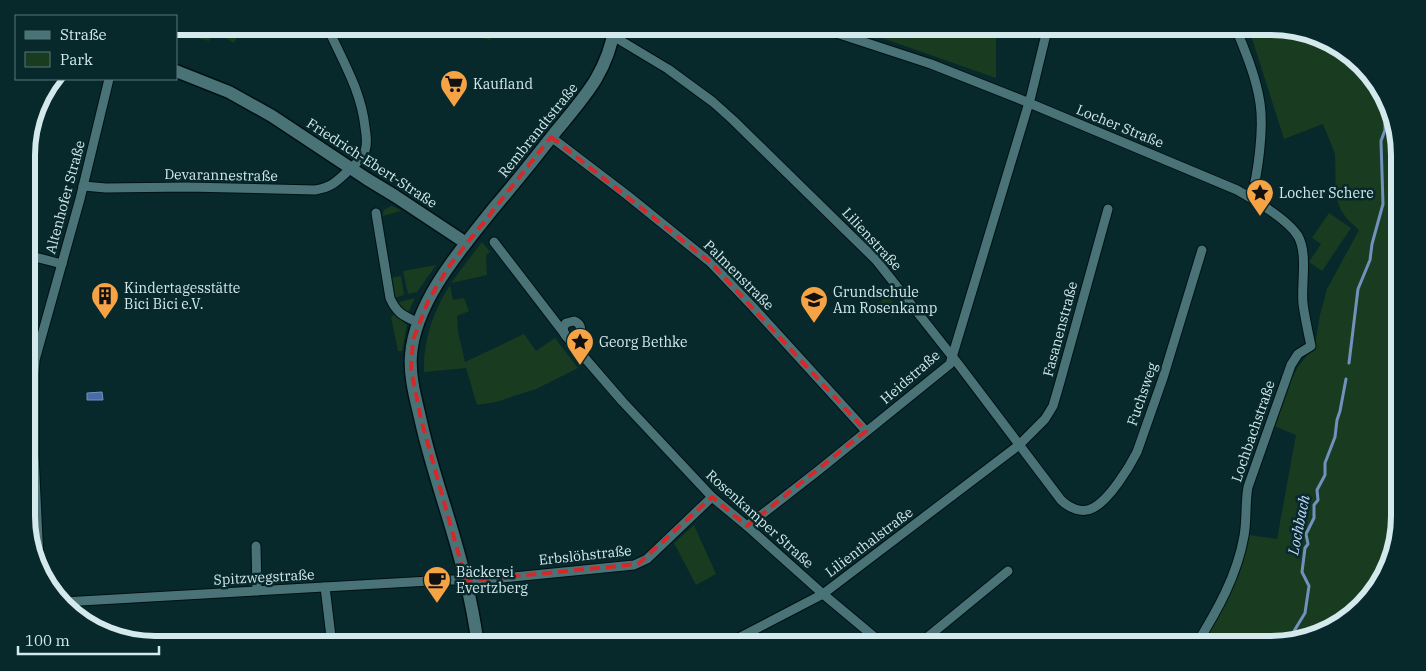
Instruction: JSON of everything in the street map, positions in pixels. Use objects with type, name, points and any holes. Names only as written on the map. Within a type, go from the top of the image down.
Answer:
[{"type":"main road","name":"Rembrandtstraße","points":[[466,243],[595,82],[606,60],[613,35]]},
{"type":"main road","name":"Friedrich-Ebert-Straße","points":[[178,72],[229,92],[272,116],[466,243]]},
{"type":"main road","points":[[466,243],[429,299],[413,340],[410,356],[414,391],[429,454],[466,581],[476,636]]},
{"type":"street","name":"Devarannestraße","points":[[83,186],[106,188],[187,187],[315,190],[329,187],[351,168],[364,153],[366,147],[364,119],[355,85],[330,35]]},
{"type":"street","name":"Lilienstraße","points":[[620,35],[713,102],[869,252],[1067,506]]},
{"type":"street","name":"Locher Straße","points":[[842,35],[931,64],[1187,168],[1251,198],[1288,225],[1299,238],[1303,258],[1303,306],[1311,346]]},
{"type":"street","name":"Heidstraße","points":[[747,526],[947,367],[952,357],[1004,188],[1031,96],[1046,35]]},
{"type":"street","points":[[1239,35],[1246,53],[1260,104],[1261,125],[1256,181],[1251,198]]},
{"type":"street","name":"Altenhofer Straße","points":[[35,360],[83,186],[109,80]]},
{"type":"street","name":"Palmenstraße","points":[[551,137],[710,262],[866,432]]},
{"type":"street","name":"Fasanenstraße","points":[[1019,445],[1045,419],[1053,406],[1108,209]]},
{"type":"street","points":[[376,213],[390,298],[394,308],[402,316],[419,323]]},
{"type":"street","name":"Rosenkamper Straße","points":[[494,242],[565,335],[622,401],[712,497],[873,636]]},
{"type":"street","name":"Fuchsweg","points":[[1067,506],[1082,510],[1093,508],[1100,503],[1120,480],[1132,462],[1163,378],[1202,250]]},
{"type":"street","points":[[35,257],[62,264]]},
{"type":"street","name":"Lochbachstraße","points":[[1201,636],[1222,602],[1237,564],[1245,535],[1248,487],[1285,380],[1298,354],[1311,346]]},
{"type":"street","name":"Lilienthalstraße","points":[[742,636],[823,594],[1019,445]]},
{"type":"street","name":"Altenhofer Straße","points":[[35,476],[38,543]]},
{"type":"street","name":"Erbslöhstraße","points":[[466,581],[638,564],[647,559],[712,497]]},
{"type":"street","points":[[256,546],[258,591]]},
{"type":"street","points":[[929,636],[1008,571]]},
{"type":"street","name":"Spitzwegstraße","points":[[71,602],[447,580],[466,581]]},
{"type":"street","points":[[325,587],[331,636]]},
{"type":"highlighted area","points":[[551,137],[710,262],[866,431],[747,526],[712,497],[638,564],[466,581],[421,419],[411,369],[413,340],[429,299],[450,265]]},
{"type":"green space","points":[[193,35],[211,37],[209,41],[200,39],[200,37]]},
{"type":"green space","points":[[221,35],[238,35],[234,43]]},
{"type":"green space","points":[[474,35],[492,35],[491,40]]},
{"type":"green space","points":[[874,35],[996,35],[996,78]]},
{"type":"green space","points":[[1251,35],[1294,37],[1317,44],[1331,51],[1356,70],[1366,82],[1382,109],[1387,124],[1391,155],[1391,524],[1389,539],[1382,562],[1366,589],[1338,616],[1324,624],[1294,634],[1279,636],[1210,636],[1205,633],[1225,603],[1241,567],[1249,535],[1277,539],[1296,435],[1274,426],[1289,383],[1298,367],[1315,345],[1327,289],[1359,230],[1347,219],[1336,197],[1335,154],[1323,124],[1284,139]]},
{"type":"green space","points":[[391,206],[401,211],[382,216],[384,210]]},
{"type":"green space","points":[[1329,213],[1351,228],[1322,271],[1309,262],[1321,244],[1312,238]]},
{"type":"green space","points":[[482,242],[490,252],[486,255],[487,275],[451,283]]},
{"type":"green space","points":[[436,265],[417,292],[408,294],[403,271]]},
{"type":"green space","points":[[401,276],[404,295],[394,298],[390,278]]},
{"type":"green space","points":[[450,285],[453,300],[464,298],[469,311],[457,316],[458,332],[465,362],[524,334],[536,351],[555,338],[578,368],[536,389],[496,402],[477,405],[466,368],[424,372],[425,349],[430,327]]},
{"type":"green space","points":[[887,296],[900,310],[892,317],[879,303]]},
{"type":"green space","points":[[415,298],[409,311],[405,312],[395,303]]},
{"type":"green space","points":[[394,314],[407,325],[402,351],[398,351],[391,317]]},
{"type":"green space","points":[[694,525],[716,574],[696,585],[674,543]]},
{"type":"water","points":[[102,392],[103,400],[87,400],[87,393]]},
{"type":"waterway","name":"Lochbach","points":[[1349,363],[1358,289],[1370,260],[1372,244],[1383,204],[1381,141],[1385,130],[1385,118]]},
{"type":"waterway","name":"Lochbach","points":[[1292,634],[1305,613],[1309,586],[1302,572],[1305,548],[1308,544],[1306,534],[1314,518],[1314,505],[1318,500],[1317,490],[1325,475],[1325,463],[1335,437],[1346,379]]},
{"type":"place","name":"Kaufland","points":[[454,108]]},
{"type":"place","name":"Locher Schere","points":[[1260,217]]},
{"type":"place","name":"Kindertagesstätte Bici Bici e.V.","points":[[105,320]]},
{"type":"place","name":"Grundschule Am Rosenkamp","points":[[814,324]]},
{"type":"place","name":"Georg Bethke","points":[[580,366]]},
{"type":"place","name":"Bäckerei Evertzberg","points":[[437,604]]}]
